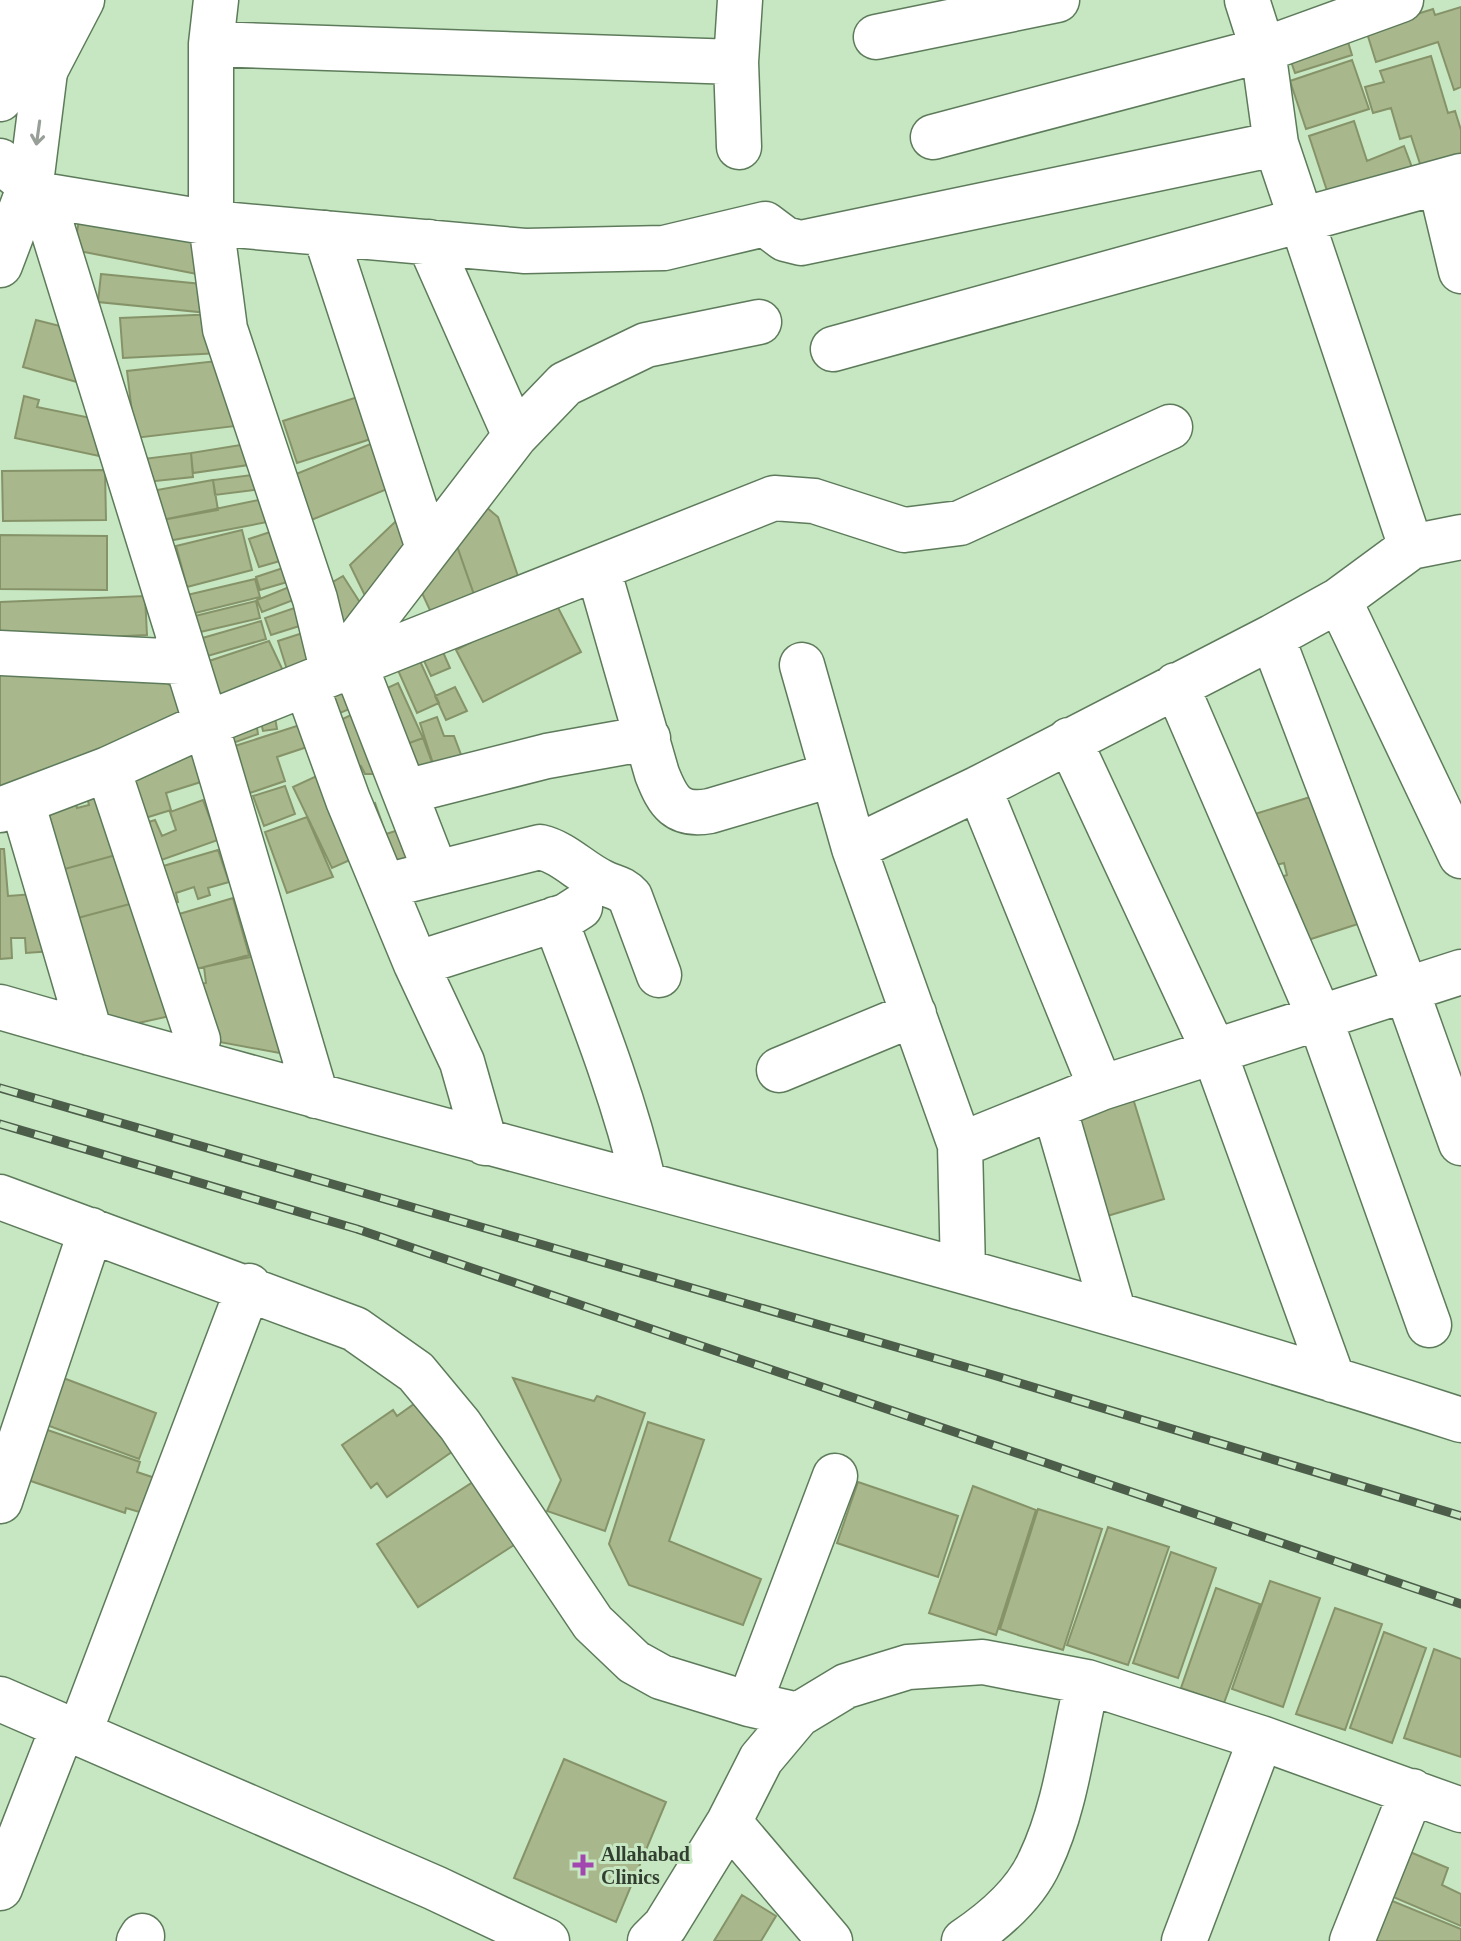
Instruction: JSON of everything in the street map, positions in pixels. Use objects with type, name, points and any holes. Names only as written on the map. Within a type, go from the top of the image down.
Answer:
[{"type":"main road","points":[[0,99],[7,76],[15,0]]},
{"type":"main road","points":[[0,265],[24,180],[46,70],[54,0]]},
{"type":"main road","points":[[46,70],[82,0]]},
{"type":"main road","points":[[216,0],[211,44],[211,223],[225,329],[315,599],[331,674],[348,800],[416,964],[462,1062],[485,1143]]},
{"type":"main road","points":[[739,147],[736,62],[740,0]]},
{"type":"main road","points":[[876,37],[1057,0]]},
{"type":"main road","points":[[1247,0],[1263,50],[1276,144],[1299,221],[1411,547]]},
{"type":"main road","points":[[933,137],[1263,50],[1401,0]]},
{"type":"main road","points":[[211,44],[736,62]]},
{"type":"main road","points":[[24,180],[211,223],[525,251],[607,251],[664,248],[765,224],[785,239],[801,243],[1276,144]]},
{"type":"main road","points":[[24,180],[206,724],[316,1096]]},
{"type":"main road","points":[[833,349],[1451,180],[1461,271]]},
{"type":"main road","points":[[325,233],[428,548]]},
{"type":"main road","points":[[429,242],[515,436]]},
{"type":"main road","points":[[331,674],[515,436],[565,384],[646,345],[759,322]]},
{"type":"main road","points":[[90,1033],[11,806],[108,769],[206,724],[774,498],[814,501],[904,530],[960,523],[1170,427]]},
{"type":"main road","points":[[854,848],[979,788],[1272,637],[1339,600],[1411,547],[1461,537]]},
{"type":"main road","points":[[598,569],[667,800],[677,809],[693,814],[831,775]]},
{"type":"main road","points":[[1339,600],[1461,856]]},
{"type":"main road","points":[[1272,637],[1461,1143]]},
{"type":"main road","points":[[0,653],[185,662]]},
{"type":"main road","points":[[802,665],[854,848],[960,1145],[963,1271]]},
{"type":"main road","points":[[331,674],[405,792],[436,873]]},
{"type":"main road","points":[[1176,685],[1319,1016],[1429,1325]]},
{"type":"main road","points":[[405,792],[547,756],[648,738]]},
{"type":"main road","points":[[1069,740],[1213,1049],[1333,1380]]},
{"type":"main road","points":[[108,769],[198,1040]]},
{"type":"main road","points":[[979,788],[1101,1088]]},
{"type":"main road","points":[[385,886],[540,847],[558,851],[585,872],[604,884],[621,888],[630,897],[659,975]]},
{"type":"main road","points":[[416,964],[578,910],[584,902],[585,872]]},
{"type":"main road","points":[[555,919],[615,1077],[644,1184]]},
{"type":"main road","points":[[960,1145],[1101,1088],[1213,1049],[1461,972]]},
{"type":"main road","points":[[0,1007],[485,1143],[963,1271],[1461,1420]]},
{"type":"main road","points":[[779,1070],[914,1014]]},
{"type":"main road","points":[[1054,1107],[1114,1314]]},
{"type":"main road","points":[[0,1197],[249,1286],[355,1329],[416,1372],[460,1425],[593,1623],[634,1662],[661,1677],[749,1704],[798,1715]]},
{"type":"main road","points":[[0,1501],[91,1230]]},
{"type":"main road","points":[[0,1888],[71,1730],[249,1286]]},
{"type":"main road","points":[[749,1704],[835,1476]]},
{"type":"main road","points":[[660,1936],[729,1822],[761,1759],[798,1715],[846,1686],[908,1667],[983,1662],[1087,1682],[1261,1738],[1461,1810]]},
{"type":"main road","points":[[964,1941],[990,1924],[1020,1892],[1040,1862],[1055,1817],[1087,1682]]},
{"type":"main road","points":[[0,1699],[435,1888],[547,1941]]},
{"type":"main road","points":[[1184,1941],[1261,1738]]},
{"type":"main road","points":[[1352,1941],[1412,1791]]},
{"type":"main road","points":[[729,1822],[830,1941]]},
{"type":"building","points":[[1461,7],[1461,87],[1454,90],[1438,42],[1376,62],[1366,30],[1433,9],[1435,15]]},
{"type":"building","points":[[1345,32],[1352,55],[1295,73],[1287,50]]},
{"type":"building","points":[[1431,56],[1448,113],[1455,111],[1461,130],[1461,158],[1422,170],[1411,136],[1400,139],[1391,108],[1373,113],[1365,87],[1384,82],[1380,71]]},
{"type":"building","points":[[1352,60],[1369,109],[1306,129],[1290,81]]},
{"type":"building","points":[[1354,121],[1367,161],[1404,146],[1416,178],[1332,206],[1309,136]]},
{"type":"building","points":[[80,214],[204,238],[207,276],[74,250]]},
{"type":"building","points":[[101,274],[212,285],[219,314],[98,302]]},
{"type":"building","points":[[219,314],[221,353],[123,358],[120,318]]},
{"type":"building","points":[[36,320],[64,327],[77,382],[23,367]]},
{"type":"building","points":[[235,359],[244,425],[135,438],[127,371]]},
{"type":"building","points":[[367,394],[380,436],[297,463],[283,421]]},
{"type":"building","points":[[24,396],[39,400],[37,407],[91,418],[99,456],[15,438]]},
{"type":"building","points":[[378,441],[397,485],[304,523],[286,478]]},
{"type":"building","points":[[259,442],[262,463],[193,473],[191,453]]},
{"type":"building","points":[[191,453],[193,477],[146,482],[143,459]]},
{"type":"building","points":[[105,470],[106,520],[3,521],[2,471]]},
{"type":"building","points":[[267,473],[269,488],[215,495],[213,480]]},
{"type":"building","points":[[213,480],[218,510],[162,520],[157,490]]},
{"type":"building","points":[[278,496],[283,519],[168,541],[162,520]]},
{"type":"building","points":[[479,501],[498,517],[523,591],[478,606],[452,532]]},
{"type":"building","points":[[397,520],[416,552],[372,610],[350,565]]},
{"type":"building","points":[[285,527],[294,557],[259,567],[249,539]]},
{"type":"building","points":[[242,530],[252,570],[187,587],[176,546]]},
{"type":"building","points":[[0,535],[107,536],[107,590],[0,589]]},
{"type":"building","points":[[456,543],[478,606],[435,621],[415,578]]},
{"type":"building","points":[[298,563],[301,578],[260,590],[256,577]]},
{"type":"building","points":[[343,576],[368,615],[336,655],[319,590]]},
{"type":"building","points":[[255,579],[260,597],[191,614],[187,595]]},
{"type":"building","points":[[299,583],[304,596],[262,612],[257,600]]},
{"type":"building","points":[[145,596],[147,635],[0,642],[0,602]]},
{"type":"building","points":[[554,600],[581,652],[483,702],[456,650]]},
{"type":"building","points":[[256,601],[260,618],[196,633],[191,617]]},
{"type":"building","points":[[306,604],[312,622],[271,635],[265,618]]},
{"type":"building","points":[[261,621],[266,639],[204,657],[199,639]]},
{"type":"building","points":[[315,629],[327,663],[289,676],[278,641]]},
{"type":"building","points":[[269,641],[285,675],[217,704],[206,662]]},
{"type":"building","points":[[439,643],[450,668],[431,676],[420,652]]},
{"type":"building","points":[[415,650],[439,703],[417,713],[393,659]]},
{"type":"building","points":[[0,661],[168,664],[168,684],[186,696],[190,729],[0,804]]},
{"type":"building","points":[[348,683],[357,706],[325,719],[315,696]]},
{"type":"building","points":[[398,683],[423,738],[393,749],[370,696]]},
{"type":"building","points":[[455,687],[467,711],[446,720],[435,696]]},
{"type":"building","points":[[359,711],[389,774],[365,774],[361,766],[346,773],[324,728]]},
{"type":"building","points":[[274,712],[277,729],[263,731],[260,718]]},
{"type":"building","points":[[255,716],[258,734],[233,743],[229,725]]},
{"type":"building","points":[[437,717],[444,736],[454,736],[466,768],[437,776],[420,723]]},
{"type":"building","points":[[306,723],[313,745],[277,757],[285,781],[247,794],[232,747]]},
{"type":"building","points":[[423,738],[437,776],[406,787],[393,749]]},
{"type":"building","points":[[192,744],[204,781],[166,793],[171,810],[129,823],[112,771]]},
{"type":"building","points":[[321,774],[359,856],[332,868],[293,787]]},
{"type":"building","points":[[108,783],[127,852],[61,870],[42,803],[73,794],[77,808],[89,805],[85,789]]},
{"type":"building","points":[[285,786],[295,814],[264,826],[253,796]]},
{"type":"building","points":[[1320,794],[1361,923],[1308,940],[1296,905],[1275,911],[1265,882],[1287,875],[1284,863],[1262,869],[1245,817]]},
{"type":"building","points":[[203,800],[218,840],[150,864],[136,826],[155,820],[162,836],[176,830],[170,812]]},
{"type":"building","points":[[375,803],[386,834],[405,828],[417,862],[385,881],[359,809]]},
{"type":"building","points":[[307,817],[333,877],[287,893],[265,832]]},
{"type":"building","points":[[0,849],[4,849],[8,896],[48,893],[53,951],[26,953],[25,938],[11,938],[12,958],[0,959]]},
{"type":"building","points":[[218,850],[229,882],[208,888],[210,895],[198,899],[194,887],[176,893],[178,902],[165,906],[153,869]]},
{"type":"building","points":[[127,852],[141,901],[74,919],[61,870]]},
{"type":"building","points":[[233,898],[249,955],[185,972],[169,917]]},
{"type":"building","points":[[141,901],[179,1014],[102,1031],[74,919]]},
{"type":"building","points":[[264,954],[285,1054],[198,1038],[189,986],[206,983],[204,967]]},
{"type":"building","points":[[1131,1092],[1164,1199],[1104,1217],[1071,1110]]},
{"type":"building","points":[[58,1376],[156,1413],[139,1459],[41,1423]]},
{"type":"building","points":[[513,1378],[594,1401],[597,1396],[645,1413],[605,1531],[547,1511],[561,1480]]},
{"type":"building","points":[[421,1399],[456,1449],[387,1497],[377,1483],[371,1488],[342,1445],[393,1410],[397,1416]]},
{"type":"building","points":[[648,1422],[704,1440],[669,1541],[761,1579],[743,1625],[629,1585],[609,1544]]},
{"type":"building","points":[[36,1426],[140,1462],[137,1472],[155,1478],[143,1513],[126,1508],[125,1513],[19,1477]]},
{"type":"building","points":[[473,1482],[514,1545],[418,1607],[377,1544]]},
{"type":"building","points":[[858,1482],[958,1516],[938,1577],[837,1543]]},
{"type":"building","points":[[973,1486],[1036,1510],[996,1635],[929,1613]]},
{"type":"building","points":[[1038,1509],[1102,1529],[1063,1650],[1000,1629]]},
{"type":"building","points":[[1108,1527],[1169,1547],[1128,1665],[1067,1645]]},
{"type":"building","points":[[1171,1552],[1216,1568],[1178,1678],[1133,1663]]},
{"type":"building","points":[[1270,1581],[1320,1598],[1283,1707],[1232,1689]]},
{"type":"building","points":[[1216,1588],[1260,1604],[1224,1703],[1181,1688]]},
{"type":"building","points":[[1335,1608],[1382,1624],[1345,1730],[1296,1714]]},
{"type":"building","points":[[1384,1632],[1426,1648],[1392,1743],[1350,1728]]},
{"type":"building","points":[[1434,1649],[1461,1659],[1461,1757],[1404,1738]]},
{"type":"building","points":[[564,1759],[666,1802],[616,1922],[514,1878]]},
{"type":"building","points":[[1403,1849],[1448,1868],[1442,1885],[1461,1894],[1461,1926],[1384,1893]]},
{"type":"building","points":[[742,1895],[776,1916],[761,1941],[714,1941]]},
{"type":"building","points":[[1380,1896],[1461,1929],[1461,1941],[1363,1941]]},
{"type":"railway","points":[[0,1088],[993,1375],[1461,1516]]},
{"type":"railway","points":[[0,1124],[357,1229],[1461,1604]]},
{"type":"place","name":"Allahabad Clinics","points":[[583,1865]]}]
